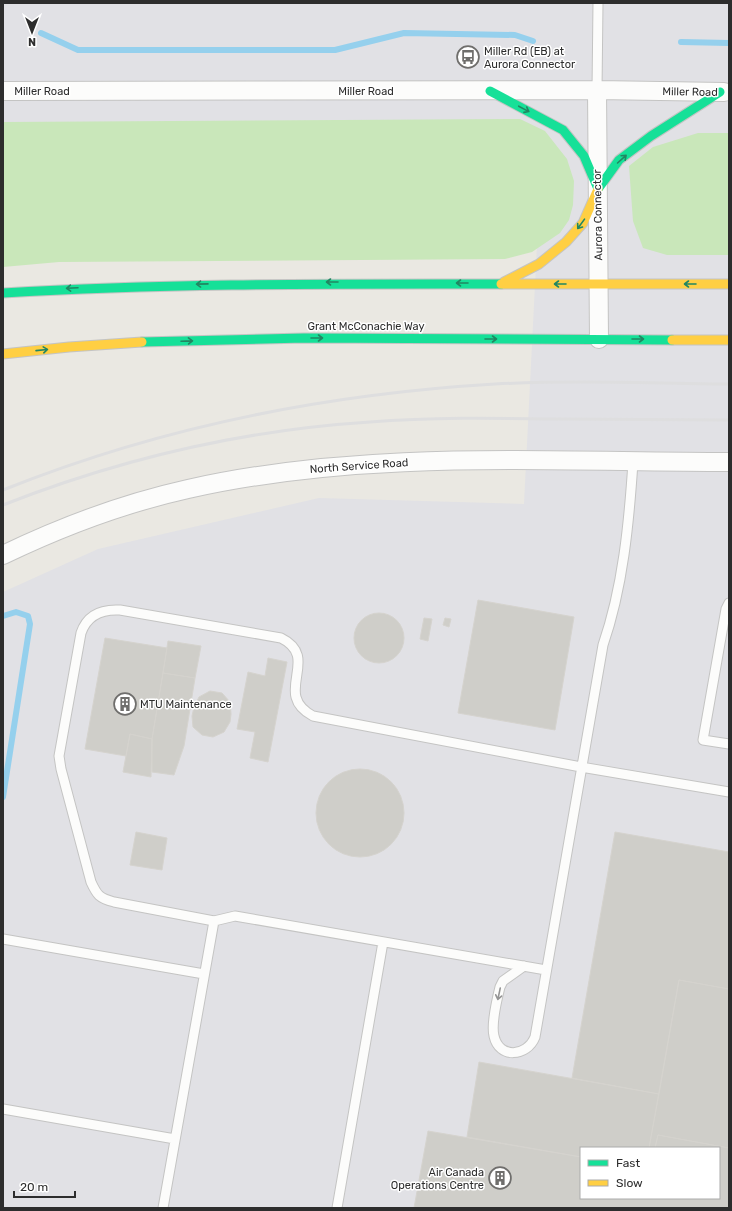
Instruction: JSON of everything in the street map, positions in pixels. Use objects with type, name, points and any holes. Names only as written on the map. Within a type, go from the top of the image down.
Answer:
[{"type":"main road","points":[[490,91],[562,130],[584,156],[598,189]]},
{"type":"main road","points":[[501,284],[539,264],[566,242],[583,223],[598,189],[619,160],[651,136],[724,92]]},
{"type":"main road","points":[[3,293],[134,285],[214,283],[729,284]]},
{"type":"main road","name":"Grant McConachie Way","points":[[3,354],[69,347],[230,339],[729,340]]},
{"type":"street","name":"Miller Road","points":[[3,91],[597,90],[724,92]]},
{"type":"street","name":"Aurora Connector","points":[[597,90],[600,339]]},
{"type":"street","name":"North Service Road","points":[[3,555],[57,532],[145,500],[188,489],[314,468],[384,463],[464,460],[729,462]]},
{"type":"lane","points":[[597,90],[598,3]]},
{"type":"lane","points":[[524,966],[503,981],[500,987],[493,1029],[497,1044],[506,1051],[518,1053],[525,1051],[530,1047],[535,1037],[603,645],[611,621],[626,542],[633,462]]},
{"type":"lane","points":[[729,603],[726,609],[703,740],[729,744]]},
{"type":"lane","points":[[546,970],[235,916],[214,921],[105,900],[99,896],[91,882],[61,769],[59,756],[81,633],[88,620],[100,612],[120,610],[281,638],[288,642],[298,654],[299,663],[295,696],[303,710],[313,716],[729,792]]},
{"type":"lane","points":[[163,1208],[214,921]]},
{"type":"lane","points":[[3,939],[204,974]]},
{"type":"lane","points":[[336,1208],[383,942]]},
{"type":"lane","points":[[3,1109],[175,1140]]},
{"type":"shaded area","points":[[3,3],[729,3],[729,1208],[3,1208],[3,592],[98,549],[319,498],[524,504],[541,165],[3,165]]},
{"type":"green space","points":[[520,119],[545,131],[567,159],[574,181],[573,205],[569,220],[560,233],[532,252],[505,259],[59,262],[3,267],[3,122]]},
{"type":"green space","points":[[698,133],[729,133],[729,255],[667,255],[643,248],[633,221],[629,166],[653,147]]},
{"type":"building","points":[[478,600],[574,617],[555,730],[458,713]]},
{"type":"building","points":[[379,613],[389,615],[397,620],[402,628],[404,638],[402,648],[397,656],[389,661],[379,663],[369,661],[361,656],[356,648],[354,638],[356,628],[361,620],[369,615]]},
{"type":"building","points":[[424,618],[432,619],[428,641],[420,639]]},
{"type":"building","points":[[445,618],[451,619],[449,627],[443,625]]},
{"type":"building","name":"MTU Maintenance","points":[[105,638],[167,648],[152,739],[130,734],[126,756],[85,749]]},
{"type":"building","points":[[168,641],[201,646],[195,678],[163,673]]},
{"type":"building","points":[[268,658],[287,662],[268,762],[250,758],[255,732],[237,729],[248,672],[265,676]]},
{"type":"building","points":[[163,673],[195,678],[184,746],[174,775],[152,772],[152,739]]},
{"type":"building","points":[[210,691],[222,693],[230,702],[231,714],[230,722],[224,732],[213,737],[202,735],[193,727],[192,716],[194,707],[199,697]]},
{"type":"building","points":[[130,734],[152,739],[151,777],[123,772]]},
{"type":"building","points":[[360,769],[377,773],[391,782],[400,796],[404,813],[400,830],[391,844],[377,853],[360,857],[343,853],[329,844],[320,830],[316,813],[320,796],[329,782],[343,773]]},
{"type":"building","points":[[136,832],[167,838],[162,870],[130,865]]},
{"type":"building","points":[[615,832],[729,852],[729,989],[679,980],[659,1094],[572,1078]]},
{"type":"building","points":[[679,980],[729,989],[729,1148],[658,1135],[655,1147],[649,1147]]},
{"type":"building","points":[[479,1062],[659,1094],[649,1147],[580,1147],[580,1157],[467,1137]]},
{"type":"building","name":"Air Canada Operations Centre","points":[[428,1131],[580,1157],[580,1199],[720,1199],[720,1147],[655,1147],[658,1135],[729,1148],[729,1208],[414,1208]]},
{"type":"waterway","points":[[41,33],[78,50],[335,50],[404,33],[515,35],[533,41]]},
{"type":"waterway","points":[[681,42],[729,43]]},
{"type":"waterway","points":[[3,616],[16,612],[28,616],[30,624],[3,797]]},
{"type":"railway","points":[[3,490],[122,448],[183,431],[306,405],[369,396],[495,384],[554,382],[729,384]]},
{"type":"railway","points":[[3,505],[92,474],[183,449],[276,432],[323,426],[393,420],[485,418],[729,420]]},
{"type":"traffic: fast","points":[[490,91],[563,130],[584,156],[598,189]]},
{"type":"traffic: fast","points":[[598,189],[619,160],[651,136],[720,92]]},
{"type":"traffic: fast","points":[[3,293],[128,287],[314,284],[501,284]]},
{"type":"traffic: fast","points":[[142,342],[304,338],[672,340]]},
{"type":"traffic: slow","points":[[504,282],[539,264],[566,242],[583,223],[598,189]]},
{"type":"traffic: slow","points":[[501,284],[729,284]]},
{"type":"traffic: slow","points":[[672,340],[729,340]]},
{"type":"traffic: slow","points":[[3,354],[69,347],[142,342]]},
{"type":"place","name":"Miller Rd (EB) at Aurora Connector","points":[[468,57]]},
{"type":"place","name":"MTU Maintenance","points":[[125,704]]},
{"type":"place","name":"Air Canada Operations Centre","points":[[500,1178]]}]
